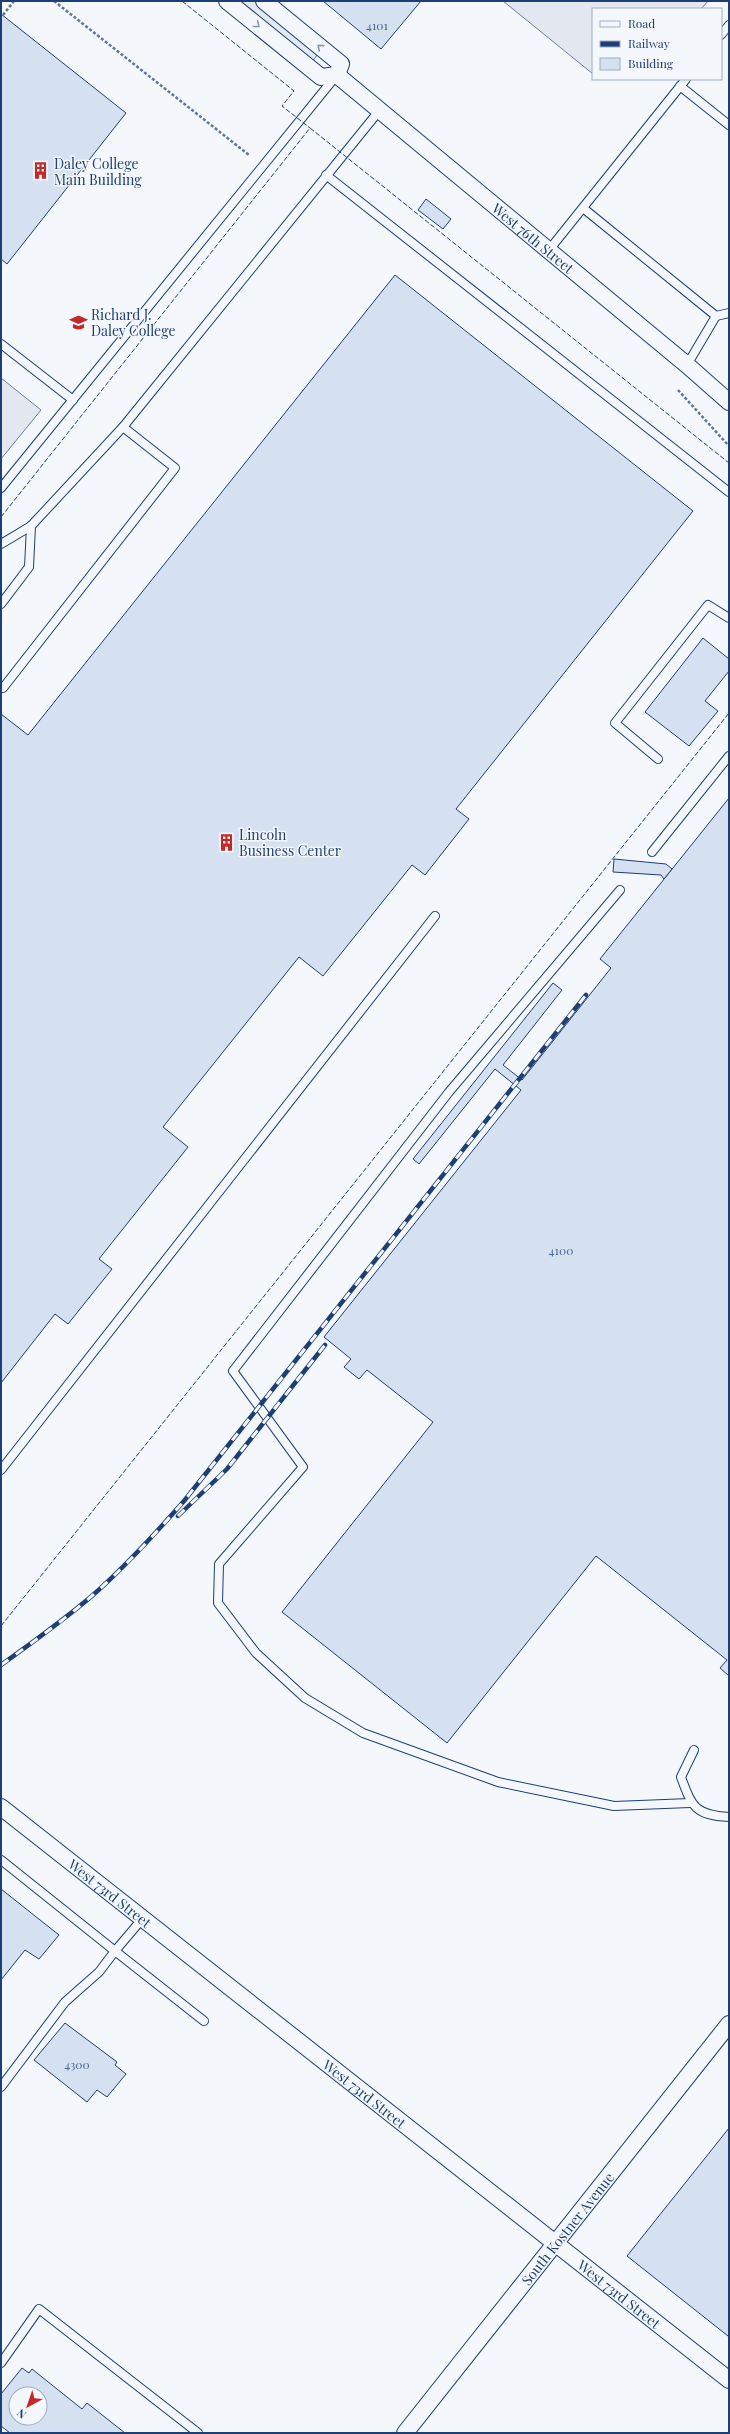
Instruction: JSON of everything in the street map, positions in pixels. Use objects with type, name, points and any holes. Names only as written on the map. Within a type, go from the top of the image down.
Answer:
[{"type":"street","points":[[227,1],[320,77],[337,75],[341,64],[264,1]]},
{"type":"street","name":"West 76th Street","points":[[337,75],[687,365],[729,402]]},
{"type":"street","name":"West 73rd Street","points":[[1,1807],[729,2380]]},
{"type":"street","name":"South Kostner Avenue","points":[[405,2433],[729,2024]]},
{"type":"lane","points":[[722,34],[729,26]]},
{"type":"lane","points":[[1,488],[337,75]]},
{"type":"lane","points":[[549,250],[685,80]]},
{"type":"lane","points":[[680,86],[729,125]]},
{"type":"lane","points":[[1,544],[31,526],[123,427],[379,110]]},
{"type":"lane","points":[[326,175],[729,492]]},
{"type":"lane","points":[[583,208],[716,316]]},
{"type":"lane","points":[[687,365],[716,316],[729,313]]},
{"type":"lane","points":[[1,344],[73,400]]},
{"type":"lane","points":[[3,688],[175,468],[123,427]]},
{"type":"lane","points":[[1,604],[29,567],[31,526]]},
{"type":"lane","points":[[658,759],[614,723],[708,605],[729,618]]},
{"type":"lane","points":[[652,852],[729,756]]},
{"type":"lane","points":[[620,890],[449,1092],[233,1371],[303,1467],[219,1564],[218,1603],[261,1658],[305,1698],[363,1733],[498,1782],[614,1806],[690,1804],[710,1816],[729,1817]]},
{"type":"lane","points":[[1,1470],[435,916]]},
{"type":"lane","points":[[690,1804],[681,1777],[694,1750]]},
{"type":"lane","points":[[1,1860],[204,2021]]},
{"type":"lane","points":[[1,2087],[65,2002],[99,1972],[143,1918]]},
{"type":"lane","points":[[1,2363],[39,2309],[198,2433]]},
{"type":"path","points":[[3,15],[14,1]]},
{"type":"path","points":[[54,1],[249,155]]},
{"type":"path","points":[[678,390],[729,446]]},
{"type":"shaded area","points":[[238,1],[254,1],[319,52],[313,61]]},
{"type":"shaded area","points":[[503,1],[708,1],[702,8],[592,8],[592,73]]},
{"type":"shaded area","points":[[1,378],[41,410],[1,459]]},
{"type":"building","points":[[323,1],[421,1],[381,49]]},
{"type":"building","name":"Daley College Main Building","points":[[1,14],[126,113],[7,264],[1,259]]},
{"type":"building","points":[[426,199],[451,219],[443,229],[418,210]]},
{"type":"building","name":"Lincoln Business Center","points":[[395,275],[693,511],[456,809],[469,819],[425,875],[412,865],[323,976],[299,957],[163,1127],[188,1147],[99,1259],[112,1269],[68,1324],[55,1314],[1,1383],[1,714],[28,735]]},
{"type":"building","points":[[703,638],[729,659],[729,671],[705,701],[718,711],[689,746],[645,712]]},
{"type":"building","points":[[729,798],[729,1676],[720,1668],[727,1660],[596,1556],[447,1743],[282,1612],[433,1422],[367,1370],[359,1379],[344,1367],[351,1359],[324,1337],[521,1090],[495,1069],[419,1164],[413,1159],[553,983],[562,990],[503,1065],[522,1080],[611,968],[600,959]]},
{"type":"building","points":[[614,859],[666,864],[672,869],[664,879],[661,875],[613,872]]},
{"type":"building","points":[[1,1889],[59,1935],[39,1959],[25,1950],[1,1980]]},
{"type":"building","points":[[65,2023],[117,2062],[115,2065],[126,2074],[107,2097],[97,2090],[87,2102],[34,2060]]},
{"type":"building","points":[[729,2128],[729,2336],[728,2336],[627,2256]]},
{"type":"building","points":[[22,2368],[29,2373],[32,2369],[82,2409],[87,2403],[125,2433],[10,2433],[1,2426],[1,2394]]},
{"type":"railway","points":[[1,1665],[60,1622],[93,1595],[140,1550],[184,1501],[586,995]]},
{"type":"railway","points":[[178,1516],[227,1469],[325,1345]]},
{"type":"fence","points":[[182,1],[294,91],[282,106],[310,128]]},
{"type":"fence","points":[[1,517],[310,128],[729,463]]},
{"type":"fence","points":[[1,1626],[729,713]]},
{"type":"place","name":"Daley College Main Building","points":[[41,171]]},
{"type":"place","name":"Richard J. Daley College","points":[[78,322]]},
{"type":"place","name":"Lincoln Business Center","points":[[226,842]]}]
